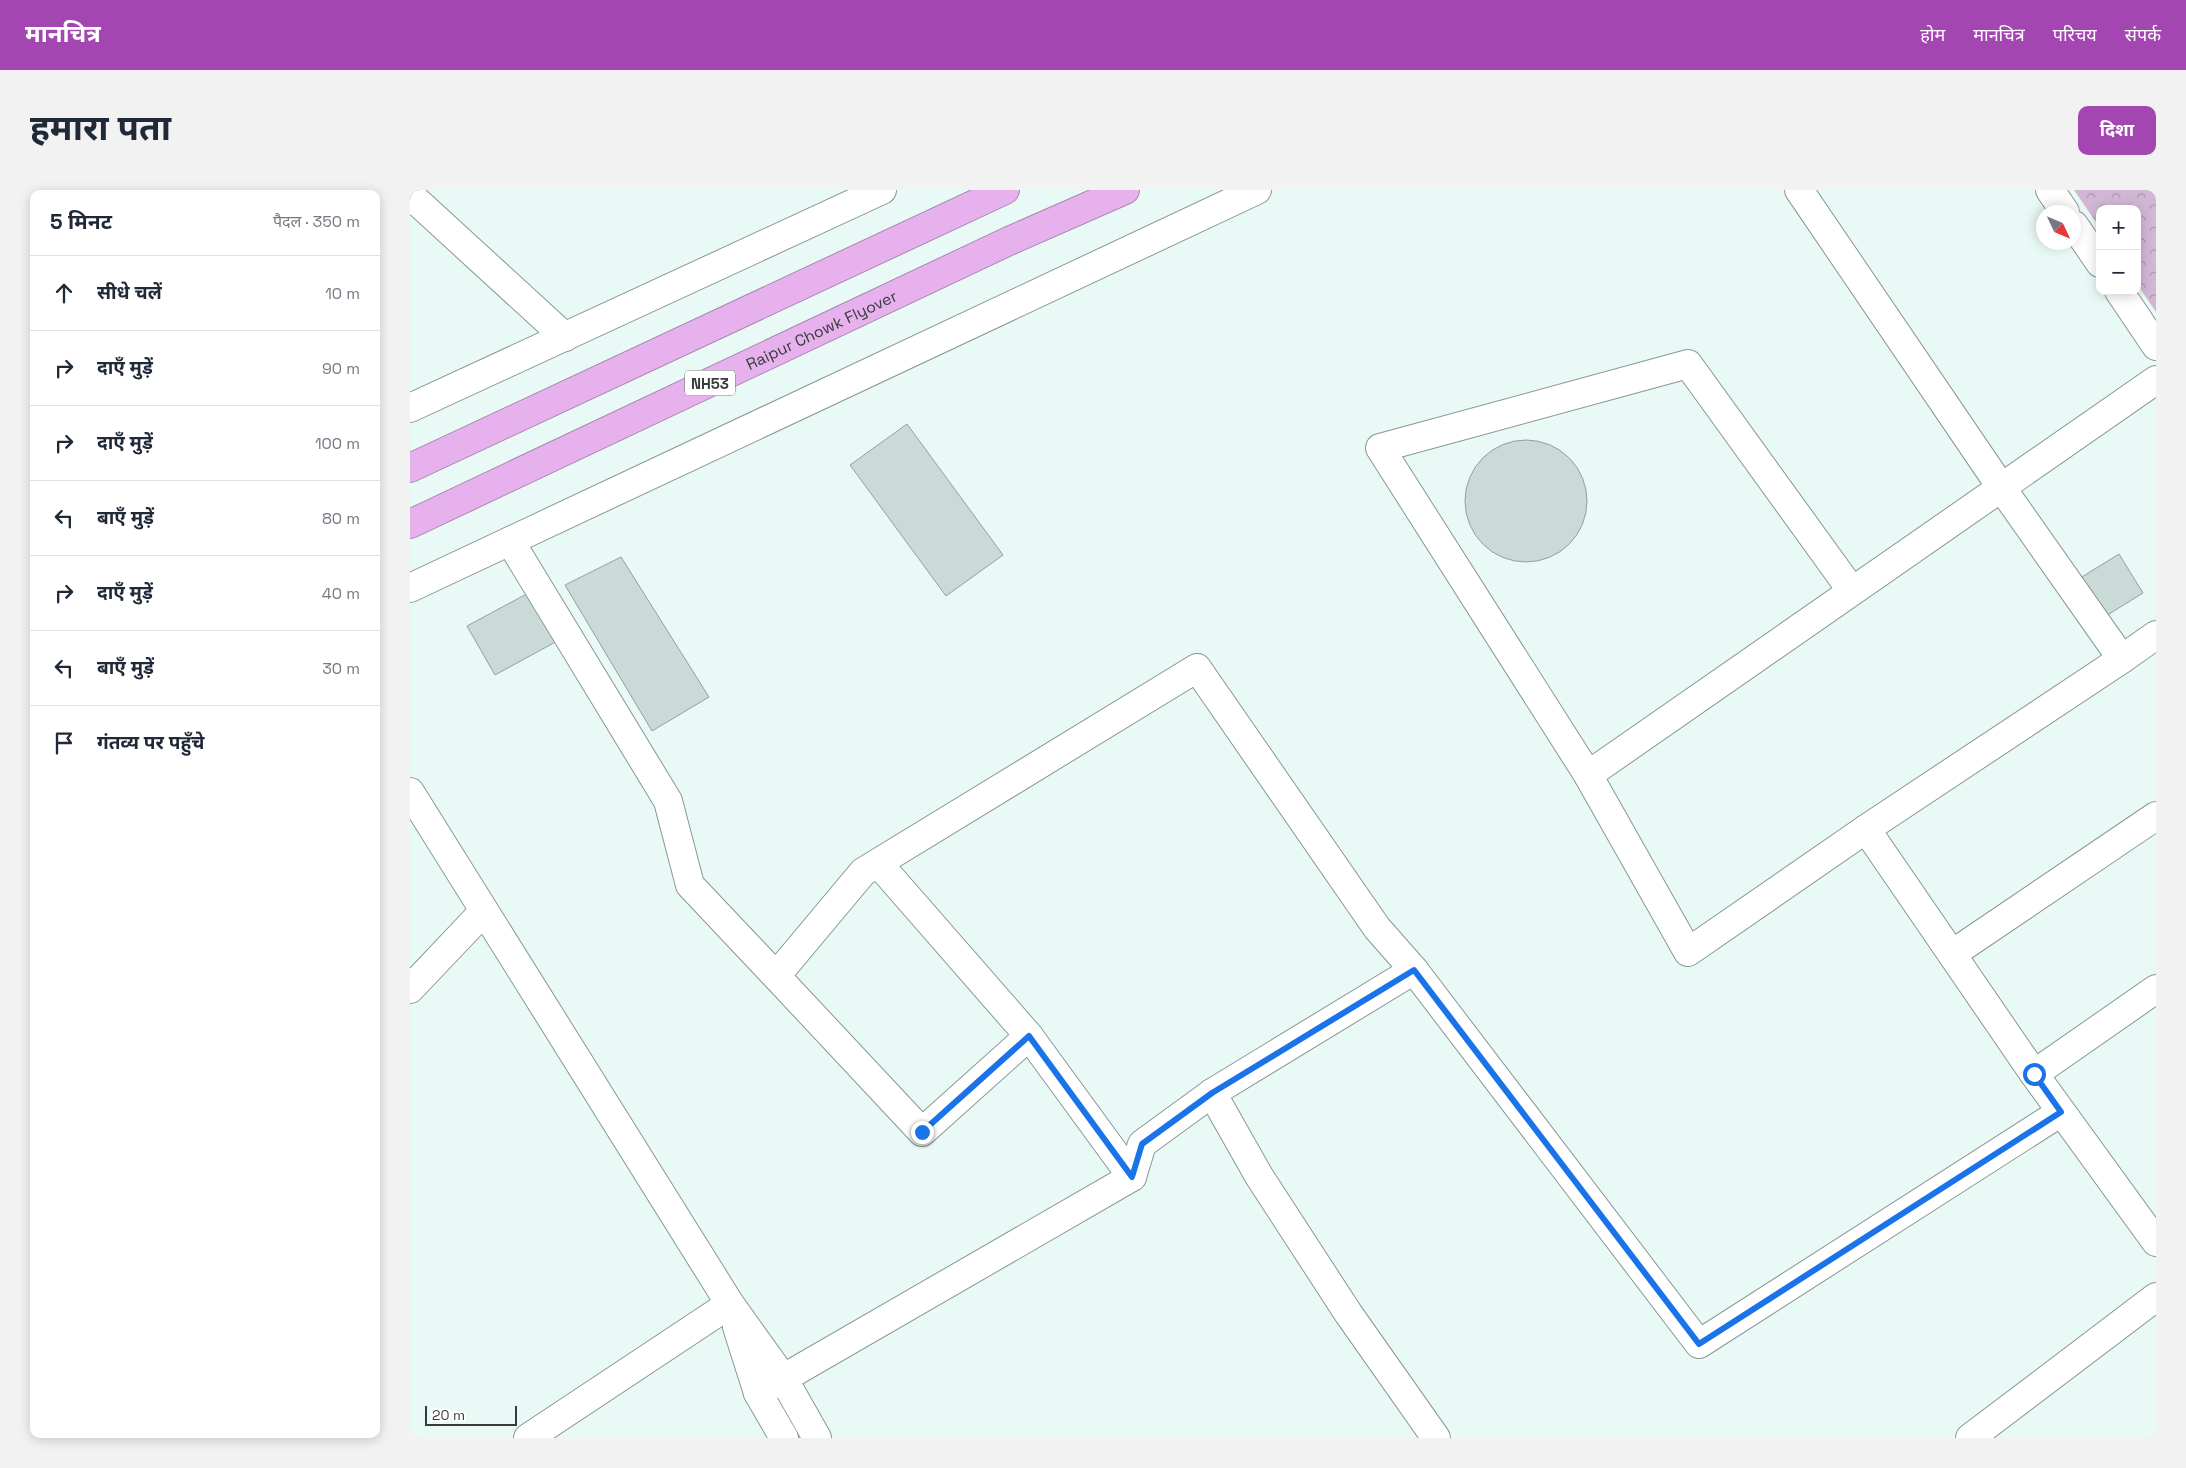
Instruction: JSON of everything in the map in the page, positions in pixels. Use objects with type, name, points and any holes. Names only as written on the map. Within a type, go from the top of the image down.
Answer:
[{"type":"highway","name":"Raipur Chowk Flyover","points":[[410,524],[1009,241],[1125,190]]},
{"type":"highway","points":[[410,468],[997,193]]},
{"type":"street","points":[[410,408],[882,190]]},
{"type":"street","points":[[410,588],[1257,190]]},
{"type":"street","points":[[1799,190],[2001,487],[2122,659]]},
{"type":"street","points":[[2050,190],[2060,205]]},
{"type":"street","points":[[410,195],[565,337]]},
{"type":"street","points":[[2081,235],[2096,257]]},
{"type":"street","points":[[2122,295],[2156,346]]},
{"type":"street","points":[[1852,591],[1688,364],[1380,448],[1588,775],[1688,952],[1866,829],[2122,659],[2156,634]]},
{"type":"street","points":[[1588,775],[2156,380]]},
{"type":"street","points":[[510,541],[668,800],[690,885],[922,1132],[1029,1036]]},
{"type":"street","points":[[776,976],[863,872],[1197,668],[1377,928],[1414,970],[1699,1344],[2061,1112]]},
{"type":"street","points":[[410,792],[730,1304],[783,1378],[817,1438]]},
{"type":"street","points":[[1952,954],[2156,816]]},
{"type":"street","points":[[1866,829],[2061,1112],[2151,1224]]},
{"type":"street","points":[[878,863],[1029,1036],[1132,1177]]},
{"type":"street","points":[[410,989],[484,911]]},
{"type":"street","points":[[758,1393],[1132,1177],[1142,1144],[1212,1093],[1414,970]]},
{"type":"street","points":[[2034,1074],[2156,990]]},
{"type":"street","points":[[1212,1093],[1259,1176],[1348,1313],[1436,1438]]},
{"type":"street","points":[[1970,1438],[2156,1297]]},
{"type":"street","points":[[730,1304],[758,1393],[784,1438]]},
{"type":"street","points":[[528,1438],[730,1304]]},
{"type":"green space","points":[[2074,190],[2156,190],[2156,312],[2141,290],[2141,205],[2096,205],[2096,222]]},
{"type":"building","points":[[907,424],[1003,555],[946,596],[850,465]]},
{"type":"building","points":[[1526,440],[1549,445],[1569,458],[1582,478],[1587,501],[1582,524],[1569,544],[1549,557],[1526,562],[1503,557],[1483,544],[1470,524],[1465,501],[1470,478],[1483,458],[1503,445]]},
{"type":"building","points":[[2119,554],[2143,593],[2101,619],[2077,580]]},
{"type":"building","points":[[621,557],[709,697],[652,731],[565,585]]},
{"type":"building","points":[[534,590],[561,639],[495,675],[467,626]]},
{"type":"route","points":[[922,1132],[1029,1036],[1132,1177],[1142,1144],[1212,1093],[1414,970],[1699,1344],[2061,1112],[2034,1074]]}]
